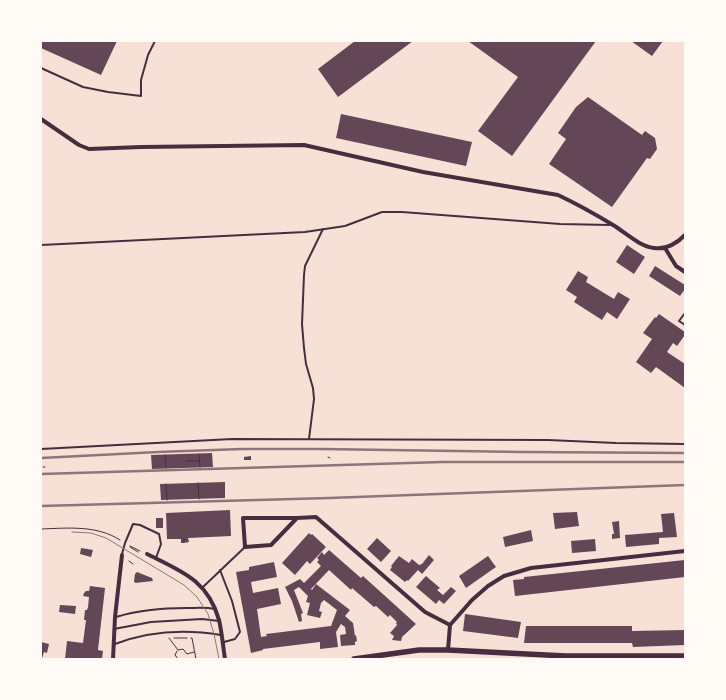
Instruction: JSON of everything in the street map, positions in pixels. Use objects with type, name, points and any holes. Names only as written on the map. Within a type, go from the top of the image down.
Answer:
[{"type":"main road","points":[[354,659],[419,650],[448,650],[526,657],[685,656]]},
{"type":"street","points":[[41,119],[79,145],[89,149],[304,145],[423,172],[558,196],[612,225],[641,244],[654,248],[665,248],[678,242],[685,235]]},
{"type":"street","points":[[665,248],[676,266],[685,272]]},
{"type":"street","points":[[297,518],[271,545],[244,547],[243,518],[316,517],[425,612],[450,625]]},
{"type":"street","points":[[448,650],[450,625],[472,600],[488,586],[504,576],[531,568],[685,551]]},
{"type":"street","points":[[148,554],[166,563],[203,587],[219,621],[225,659]]},
{"type":"street","points":[[113,659],[115,617],[122,555]]},
{"type":"lane","points":[[41,68],[83,87],[141,96],[141,80],[154,41]]},
{"type":"lane","points":[[41,245],[305,232],[345,226],[382,212],[560,224],[612,225]]},
{"type":"lane","points":[[308,440],[314,399],[306,364],[302,324],[304,275],[305,266],[323,229]]},
{"type":"lane","points":[[685,313],[679,321],[685,325]]},
{"type":"lane","points":[[41,448],[232,439],[548,440],[685,444]]},
{"type":"lane","points":[[122,555],[133,524],[140,525],[159,534],[162,544],[156,558]]},
{"type":"lane","points":[[203,587],[244,547]]},
{"type":"lane","points":[[220,570],[232,601],[240,632],[235,638],[222,643]]},
{"type":"lane","points":[[115,617],[142,610],[168,608],[215,609]]},
{"type":"lane","points":[[114,629],[151,622],[219,621]]},
{"type":"lane","points":[[114,644],[131,638],[157,633],[199,632],[221,635]]},
{"type":"path","points":[[199,454],[200,467]]},
{"type":"path","points":[[165,455],[166,468]]},
{"type":"path","points":[[186,461],[200,461]]},
{"type":"path","points":[[198,483],[198,499]]},
{"type":"path","points":[[166,484],[167,500]]},
{"type":"path","points":[[41,529],[91,529],[108,533],[148,554]]},
{"type":"path","points":[[131,548],[138,552]]},
{"type":"path","points":[[127,560],[133,564]]},
{"type":"path","points":[[178,650],[168,638],[192,638],[196,659]]},
{"type":"path","points":[[178,650],[184,649],[187,654]]},
{"type":"path","points":[[178,650],[175,655],[178,659]]},
{"type":"path","points":[[187,654],[194,652]]},
{"type":"path","points":[[185,659],[187,654]]},
{"type":"building","points":[[41,41],[117,41],[101,75],[41,48]]},
{"type":"building","points":[[355,41],[413,41],[338,97],[318,69]]},
{"type":"building","points":[[468,41],[596,41],[512,156],[478,131],[518,77]]},
{"type":"building","points":[[631,41],[663,41],[652,56]]},
{"type":"building","points":[[588,97],[642,135],[645,131],[655,138],[657,149],[650,159],[647,158],[612,207],[549,164],[566,139],[558,133],[576,107]]},
{"type":"building","points":[[341,114],[472,142],[466,166],[336,138]]},
{"type":"building","points":[[627,245],[645,257],[634,274],[616,262]]},
{"type":"building","points":[[655,266],[685,285],[685,289],[680,296],[649,276]]},
{"type":"building","points":[[578,271],[588,277],[586,282],[614,299],[618,292],[630,299],[617,319],[607,312],[602,320],[574,302],[577,297],[566,290]]},
{"type":"building","points":[[659,314],[685,332],[677,346],[673,343],[667,352],[685,364],[685,388],[656,367],[651,373],[636,362],[652,339],[643,333]]},
{"type":"building","points":[[212,453],[213,467],[152,469],[151,455]]},
{"type":"building","points":[[251,456],[251,460],[244,460],[244,457]]},
{"type":"building","points":[[225,482],[225,498],[161,500],[160,484]]},
{"type":"building","points":[[230,510],[231,536],[188,538],[189,542],[184,543],[181,543],[181,539],[167,539],[166,513]]},
{"type":"building","points":[[577,512],[579,526],[555,529],[553,513]]},
{"type":"building","points":[[674,513],[677,537],[659,538],[659,544],[626,547],[625,535],[663,532],[661,514]]},
{"type":"building","points":[[156,518],[163,518],[163,528],[156,528]]},
{"type":"building","points":[[619,521],[620,538],[612,539],[612,534],[614,534],[612,522]]},
{"type":"building","points":[[531,530],[533,541],[505,547],[503,537]]},
{"type":"building","points":[[309,533],[326,547],[310,564],[307,561],[295,575],[282,563]]},
{"type":"building","points":[[377,538],[391,551],[381,562],[367,549]]},
{"type":"building","points":[[595,539],[596,551],[572,553],[571,541]]},
{"type":"building","points":[[81,548],[93,550],[91,557],[80,554]]},
{"type":"building","points":[[329,550],[361,578],[363,576],[416,624],[402,637],[401,641],[392,640],[394,636],[390,633],[397,625],[397,622],[390,615],[388,617],[376,606],[374,607],[352,588],[351,590],[329,570],[311,589],[316,584],[350,610],[345,616],[353,623],[357,641],[355,645],[341,646],[340,635],[346,634],[345,627],[341,624],[336,632],[338,647],[320,649],[320,642],[263,649],[251,653],[236,572],[249,570],[249,567],[274,562],[277,577],[251,582],[253,593],[278,588],[281,604],[257,609],[261,637],[267,636],[266,634],[331,626],[337,610],[324,600],[319,611],[322,612],[320,618],[307,615],[310,603],[306,602],[308,596],[299,587],[294,590],[303,613],[301,614],[302,621],[299,622],[285,587],[300,579],[304,583],[321,566],[317,562],[319,560],[317,558],[322,552],[324,555]]},
{"type":"building","points":[[429,555],[434,560],[422,574],[418,570],[408,581],[405,582],[390,570],[399,556],[409,563],[412,559],[419,565]]},
{"type":"building","points":[[488,556],[496,567],[466,588],[459,576]]},
{"type":"building","points":[[685,560],[685,577],[515,596],[513,580],[524,579],[524,577]]},
{"type":"building","points":[[137,572],[152,578],[153,581],[135,583],[135,574]]},
{"type":"building","points":[[426,576],[440,588],[437,590],[443,595],[451,587],[456,591],[444,604],[439,600],[436,604],[416,587]]},
{"type":"building","points":[[90,586],[105,588],[98,650],[103,651],[102,659],[65,659],[67,641],[83,643],[86,620],[84,620],[85,610],[88,607],[89,597],[83,596],[86,591],[89,591]]},
{"type":"building","points":[[60,605],[76,606],[75,614],[59,612]]},
{"type":"building","points":[[465,614],[521,622],[518,638],[463,631]]},
{"type":"building","points":[[526,626],[632,626],[632,631],[685,630],[685,645],[633,647],[632,643],[524,643]]},
{"type":"building","points":[[41,642],[49,644],[47,653],[44,652],[42,659],[41,659]]},
{"type":"tram line","points":[[72,532],[91,533],[106,538],[184,585],[197,597],[208,614],[219,659]]},
{"type":"railway","points":[[41,458],[242,449],[685,453]]},
{"type":"railway","points":[[41,474],[442,462],[685,462]]},
{"type":"railway","points":[[41,506],[685,485]]}]
